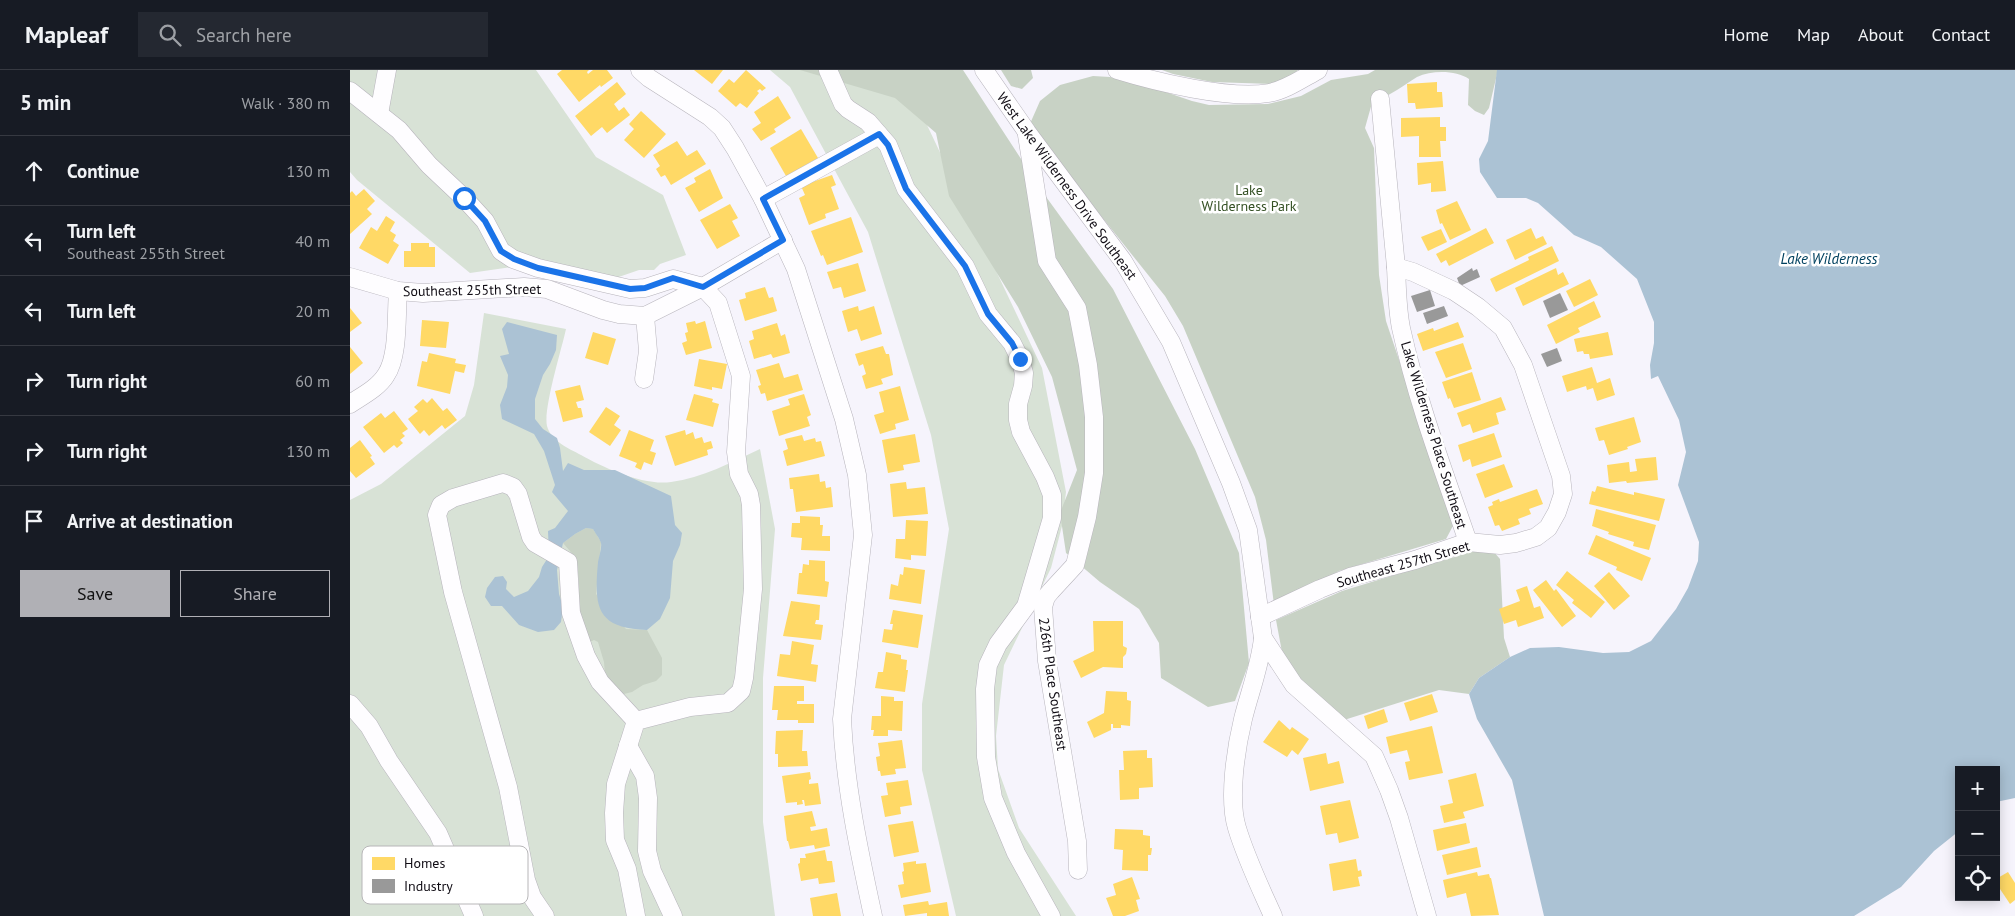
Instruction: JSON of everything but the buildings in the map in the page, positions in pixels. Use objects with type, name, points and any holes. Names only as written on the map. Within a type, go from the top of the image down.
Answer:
[{"type":"street","points":[[379,114],[387,70]]},
{"type":"street","points":[[640,70],[710,117],[722,128],[735,148],[763,199],[796,269],[844,419],[859,484],[863,535],[842,719],[843,748],[846,778],[873,916]]},
{"type":"street","points":[[828,70],[843,104],[868,122],[888,145],[906,189],[965,266],[988,314],[1012,343],[1024,373],[1018,404],[1018,420],[1021,432],[1045,477],[1052,495],[1052,518],[1026,606],[998,644],[988,665],[985,688],[986,757],[993,798],[1016,853],[1051,916]]},
{"type":"street","name":"West Lake Wilderness Drive Southeast","points":[[984,70],[1027,132],[1123,261],[1171,342],[1231,483],[1248,530],[1263,638],[1294,685],[1374,756],[1400,818],[1427,916]]},
{"type":"street","points":[[1117,70],[1210,92],[1242,94],[1270,93],[1318,70]]},
{"type":"street","points":[[350,91],[399,130],[428,165],[464,198],[485,221],[501,251],[514,259],[538,268],[630,289],[645,288],[673,278],[703,287],[718,303],[741,376],[736,452],[739,474],[749,494],[751,505],[754,560],[753,588],[744,678],[740,691],[728,703],[690,707],[636,721]]},
{"type":"street","name":"Lake Wilderness Place Southeast","points":[[1380,99],[1396,267],[1397,300],[1401,327],[1429,428],[1468,542]]},
{"type":"street","name":"226th Place Southeast","points":[[1027,132],[1047,261],[1077,308],[1088,365],[1094,417],[1094,473],[1087,518],[1075,565],[1050,591],[1043,607],[1047,661],[1077,841],[1078,870]]},
{"type":"street","points":[[763,199],[879,134]]},
{"type":"street","points":[[644,380],[648,351],[645,316],[703,287],[783,240]]},
{"type":"street","name":"Southeast 257th Street","points":[[1260,617],[1350,577],[1415,560],[1468,542],[1500,546],[1536,537],[1548,528],[1557,512],[1563,494],[1561,476],[1523,365],[1503,328],[1478,307],[1454,291],[1432,280],[1396,267]]},
{"type":"street","name":"Southeast 255th Street","points":[[350,277],[398,291],[423,293],[524,287],[547,289],[611,312],[645,316]]},
{"type":"street","points":[[350,404],[370,391],[386,375],[394,353],[398,291]]},
{"type":"street","points":[[519,846],[508,787],[453,592],[437,515],[441,505],[453,498],[503,483],[513,487],[518,494],[531,537],[536,543],[568,562],[570,613],[586,656],[600,682],[636,721]]},
{"type":"street","points":[[1263,638],[1260,662],[1243,720],[1233,775],[1236,826],[1273,916]]},
{"type":"street","points":[[350,704],[369,726],[389,760],[438,832],[444,846]]},
{"type":"street","points":[[636,721],[616,784],[615,840],[628,869],[636,916]]},
{"type":"street","points":[[628,746],[645,776],[648,798],[647,851],[652,871],[673,916]]},
{"type":"street","points":[[528,886],[532,897],[545,916]]},
{"type":"street","points":[[469,904],[474,916]]},
{"type":"shaded area","points":[[350,70],[536,70],[596,157],[663,195],[686,255],[660,264],[654,270],[639,270],[610,280],[541,263],[470,273],[357,180],[350,172]]},
{"type":"shaded area","points":[[770,70],[901,70],[1042,368],[1066,492],[1062,526],[1051,568],[1004,665],[996,736],[998,769],[1019,828],[1076,916],[956,916],[922,770],[922,704],[949,529],[931,435],[868,232],[790,87]]},
{"type":"shaded area","points":[[484,313],[566,329],[550,393],[547,418],[549,431],[561,444],[590,460],[624,475],[660,483],[694,477],[760,449],[775,529],[763,678],[763,822],[775,916],[350,916],[350,500],[381,484],[465,416],[474,385]]},
{"type":"green space","points":[[800,70],[963,70],[1044,194],[1113,289],[1195,449],[1239,553],[1249,663],[1235,701],[1208,707],[1161,678],[1159,643],[1139,609],[1100,582],[1066,553],[1060,513],[1077,470],[1052,377],[1018,307],[949,196],[936,133],[895,98]]},
{"type":"green space","points":[[1001,70],[1031,70],[1033,78],[1022,89],[1011,86]]},
{"type":"green space","points":[[1162,70],[1298,70],[1275,84],[1212,82]]},
{"type":"green space","name":"Lake Wilderness Park","points":[[1375,70],[1498,70],[1489,108],[1484,115],[1468,105],[1469,79],[1458,74],[1437,72],[1417,77],[1391,94],[1372,103],[1365,128],[1374,148],[1379,275],[1386,321],[1454,524],[1446,539],[1339,571],[1274,605],[1266,540],[1255,497],[1183,326],[1165,296],[1029,126],[1040,101],[1060,85],[1093,76],[1136,82],[1209,105],[1268,104],[1301,96],[1331,80],[1368,74]]},
{"type":"green space","points":[[586,528],[593,529],[601,542],[596,594],[626,629],[647,630],[662,658],[662,675],[656,681],[643,685],[632,692],[624,694],[618,691],[605,675],[604,662],[598,642],[594,640],[590,642],[586,639],[577,601],[579,580],[576,558],[563,543]]},
{"type":"green space","points":[[1493,551],[1500,559],[1504,638],[1510,657],[1479,678],[1469,694],[1439,690],[1344,720],[1304,689],[1282,652],[1276,620],[1342,591],[1471,552]]},
{"type":"water","name":"Lake Wilderness","points":[[1497,70],[2015,70],[2015,798],[2000,801],[2000,766],[1955,766],[1955,834],[1934,851],[1901,887],[1854,916],[1544,916],[1512,780],[1477,719],[1469,694],[1479,678],[1510,657],[1530,648],[1559,647],[1603,653],[1629,652],[1651,641],[1676,609],[1688,588],[1698,561],[1699,542],[1678,485],[1686,452],[1679,420],[1658,376],[1651,379],[1650,365],[1654,343],[1654,322],[1637,279],[1601,247],[1574,235],[1538,203],[1526,198],[1497,198],[1480,172],[1479,159],[1488,141]]},
{"type":"water","points":[[507,322],[557,335],[556,350],[543,375],[535,399],[535,419],[543,429],[557,438],[563,471],[568,463],[584,470],[615,470],[671,496],[675,525],[682,533],[680,545],[673,561],[670,598],[660,619],[647,630],[617,625],[602,612],[598,603],[597,591],[601,543],[593,529],[586,528],[563,543],[557,570],[559,594],[563,607],[561,622],[554,630],[538,632],[519,625],[502,606],[491,606],[485,597],[487,588],[495,577],[503,576],[507,582],[506,589],[514,597],[528,591],[539,577],[542,567],[549,556],[548,531],[555,528],[568,511],[552,492],[555,485],[544,451],[534,434],[502,419],[500,405],[507,387],[508,375],[500,356],[509,354],[502,329]]},
{"type":"route","points":[[464,198],[485,221],[501,251],[514,259],[538,268],[630,289],[645,288],[673,278],[703,287],[783,240],[763,199],[879,134],[888,145],[906,189],[965,266],[988,314],[1012,343],[1020,359]]}]
